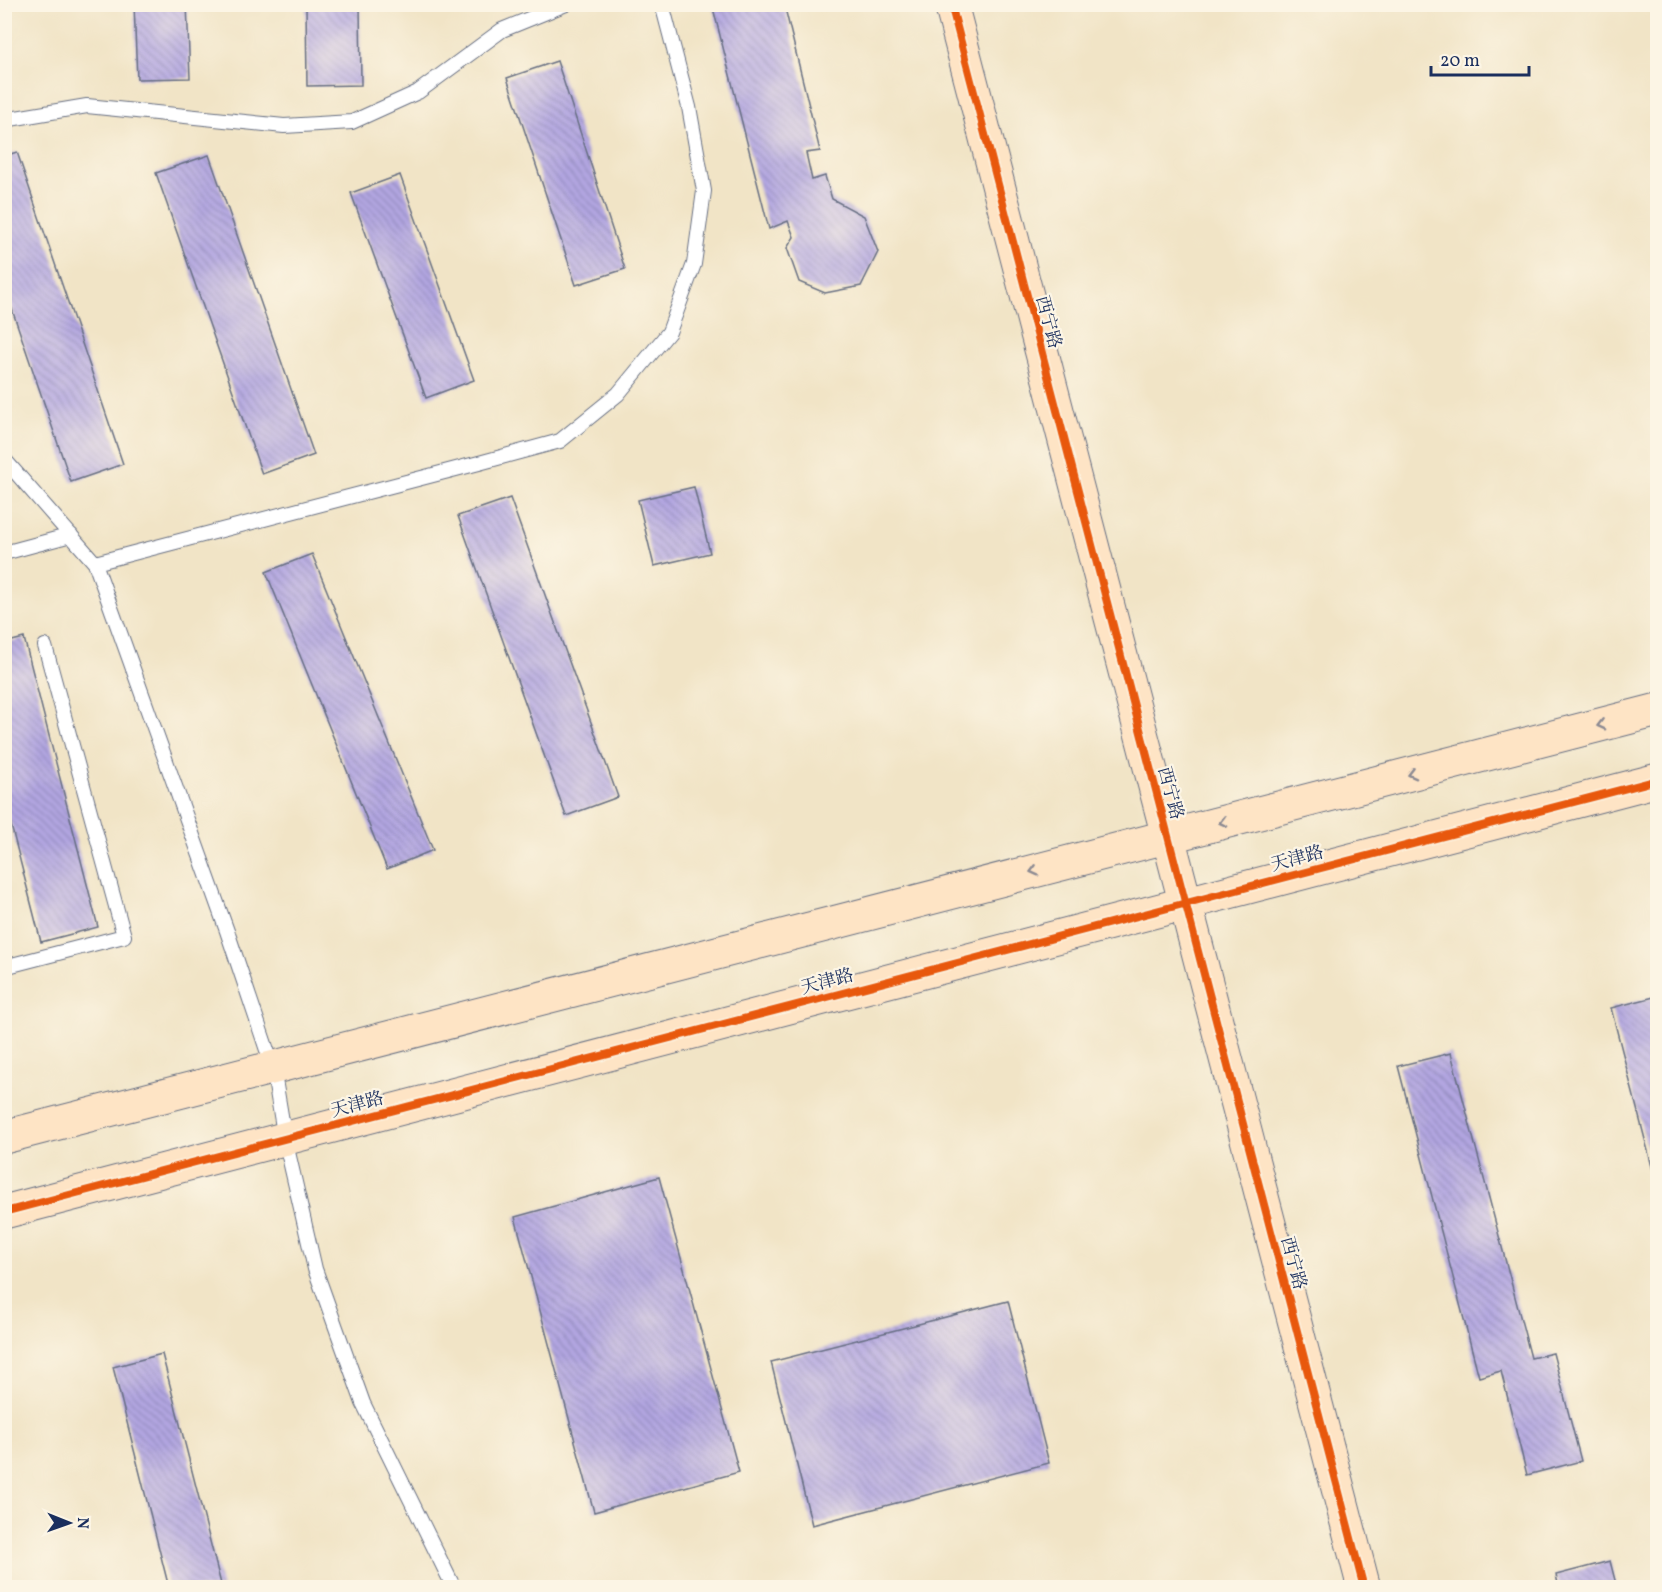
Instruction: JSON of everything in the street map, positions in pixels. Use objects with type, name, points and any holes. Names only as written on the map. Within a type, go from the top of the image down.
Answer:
[{"type":"street","name":"西宁路","points":[[951,4],[1364,1587]]},
{"type":"street","points":[[4,1137],[1658,710]]},
{"type":"street","name":"天津路","points":[[4,1212],[1658,780]]},
{"type":"lane","points":[[4,120],[87,106],[284,126],[352,123],[418,92],[502,30],[566,4]]},
{"type":"lane","points":[[95,563],[560,441],[618,394],[669,332],[694,264],[704,190],[689,107],[662,4]]},
{"type":"lane","points":[[4,459],[95,563],[227,931],[273,1068],[285,1138],[315,1269],[363,1403],[454,1587]]},
{"type":"lane","points":[[4,553],[71,535]]},
{"type":"lane","points":[[4,968],[124,936],[45,646]]},
{"type":"building","points":[[134,4],[187,4],[190,78],[137,79]]},
{"type":"building","points":[[306,4],[360,4],[361,85],[307,86]]},
{"type":"building","points":[[712,4],[784,4],[820,151],[806,153],[812,180],[825,176],[832,199],[864,216],[878,252],[861,286],[825,293],[799,282],[787,248],[794,237],[788,221],[769,229]]},
{"type":"building","points":[[557,61],[625,269],[576,285],[507,78]]},
{"type":"building","points":[[17,152],[123,464],[71,482],[4,286],[4,156]]},
{"type":"building","points":[[209,155],[314,455],[262,474],[156,173]]},
{"type":"building","points":[[400,175],[474,380],[426,398],[351,193]]},
{"type":"building","points":[[694,487],[710,553],[654,566],[638,500]]},
{"type":"building","points":[[510,498],[618,797],[566,816],[458,516]]},
{"type":"building","points":[[312,554],[433,850],[387,869],[266,572]]},
{"type":"building","points":[[24,638],[98,927],[41,942],[4,798],[4,643]]},
{"type":"building","points":[[1658,996],[1658,1186],[1657,1186],[1611,1008]]},
{"type":"building","points":[[1451,1053],[1531,1358],[1553,1353],[1581,1461],[1527,1475],[1501,1371],[1479,1377],[1398,1066]]},
{"type":"building","points":[[659,1177],[739,1472],[594,1512],[515,1217]]},
{"type":"building","points":[[1008,1301],[1049,1463],[812,1525],[771,1362]]},
{"type":"building","points":[[162,1354],[222,1588],[169,1588],[113,1367]]},
{"type":"building","points":[[1610,1561],[1617,1588],[1559,1588],[1556,1575]]},
{"type":"cycle path","points":[[951,4],[1364,1588]]},
{"type":"cycle path","points":[[4,1212],[1658,780]]}]
